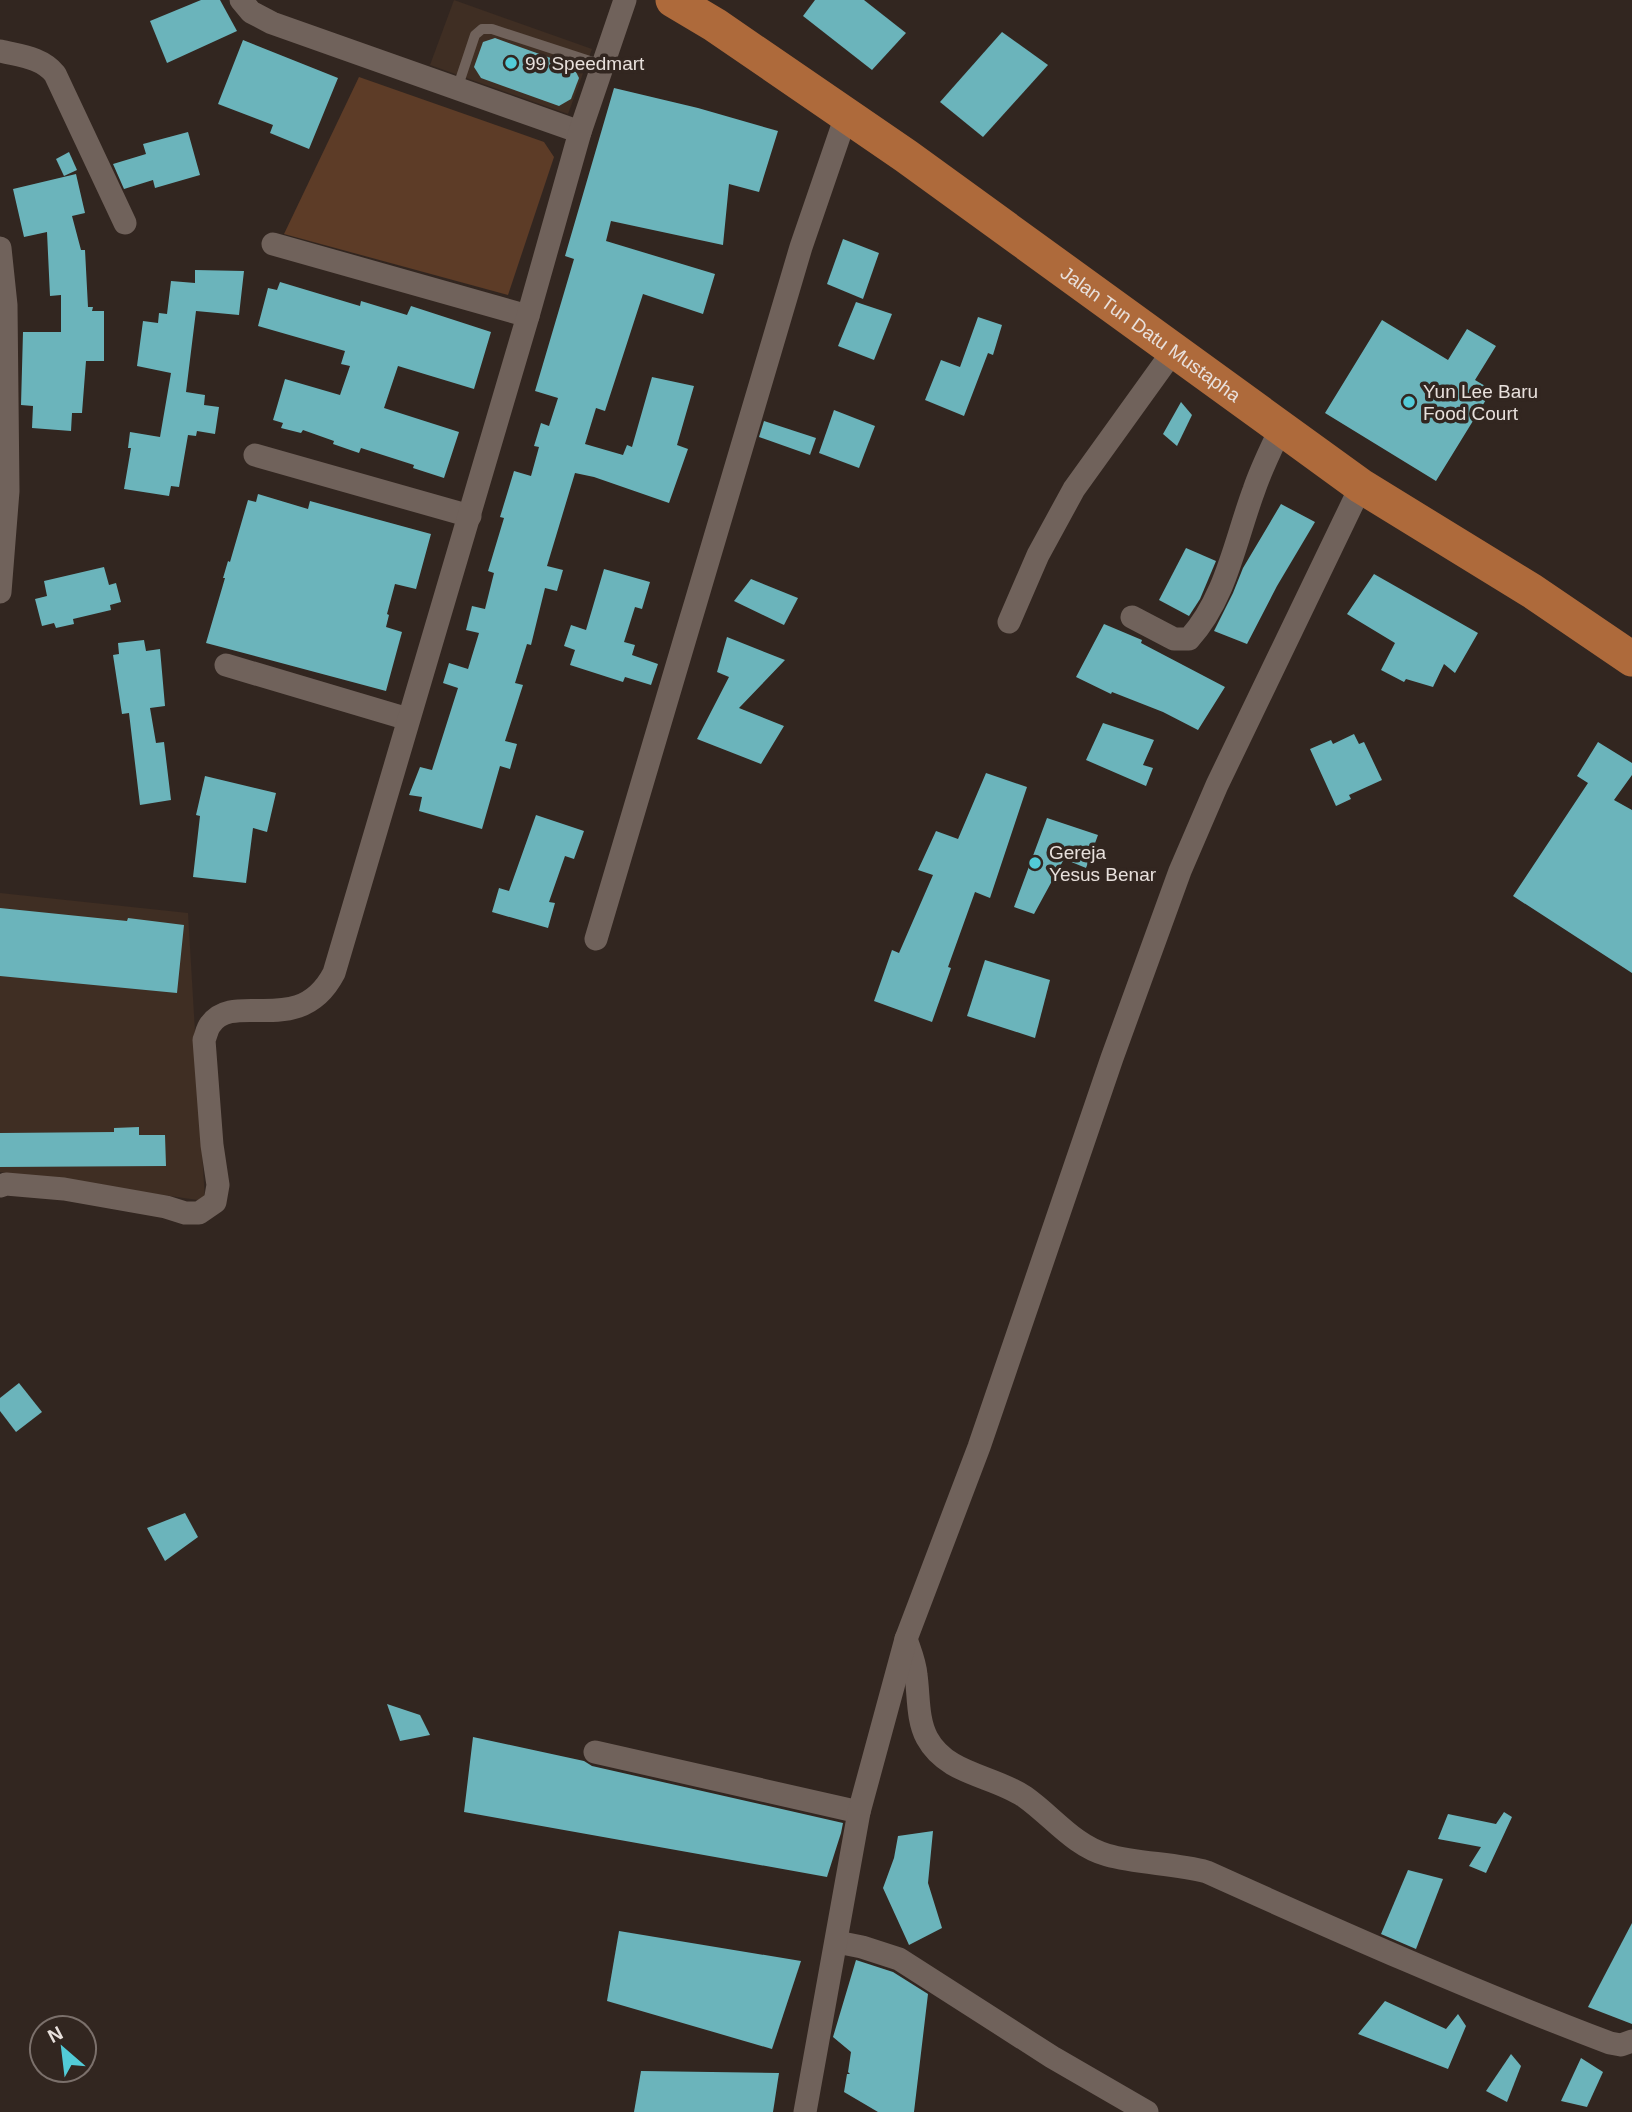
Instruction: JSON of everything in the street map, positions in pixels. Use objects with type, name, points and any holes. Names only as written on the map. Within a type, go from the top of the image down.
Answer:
[{"type":"main road","name":"Jalan Tun Datu Mustapha","points":[[677,1],[906,156],[1280,430],[1361,486],[1532,592],[1632,659]]},
{"type":"street","points":[[241,0],[251,12],[272,23],[580,132]]},
{"type":"street","points":[[0,1186],[6,1184],[64,1189],[186,1213],[199,1213],[215,1202],[218,1185],[212,1145],[204,1040],[210,1025],[219,1016],[237,1011],[299,1008],[313,1001],[325,989],[334,973],[470,516],[580,132],[625,0]]},
{"type":"street","points":[[0,51],[38,60],[49,66],[55,74],[125,223]]},
{"type":"street","points":[[596,939],[801,247],[846,116]]},
{"type":"street","points":[[273,244],[528,316]]},
{"type":"street","points":[[0,248],[6,305],[4,447],[8,491],[0,592]]},
{"type":"street","points":[[1009,622],[1043,545],[1074,489],[1174,350]]},
{"type":"street","points":[[1132,617],[1174,639],[1189,639],[1204,623],[1229,568],[1253,491],[1280,430]]},
{"type":"street","points":[[256,455],[470,516]]},
{"type":"street","points":[[805,2112],[859,1812],[906,1639],[979,1447],[1112,1058],[1180,871],[1228,760],[1361,486]]},
{"type":"street","points":[[226,665],[408,719]]},
{"type":"street","points":[[906,1639],[916,1674],[921,1721],[926,1737],[936,1752],[976,1777],[1024,1797],[1089,1848],[1108,1856],[1182,1865],[1207,1872],[1525,2011],[1610,2043],[1622,2045],[1632,2041]]},
{"type":"street","points":[[595,1752],[859,1812]]},
{"type":"street","points":[[837,1942],[899,1959],[1052,2057],[1147,2112]]},
{"type":"lane","points":[[457,89],[475,35],[482,29],[492,29],[602,65]]},
{"type":"shaded area","points":[[454,0],[592,49],[568,114],[430,65]]},
{"type":"shaded area","points":[[359,77],[544,142],[554,157],[508,295],[284,234]]},
{"type":"shaded area","points":[[0,893],[188,913],[205,1201],[0,1172]]},
{"type":"building","points":[[201,0],[220,0],[237,31],[167,63],[150,21]]},
{"type":"building","points":[[815,0],[864,0],[906,33],[872,70],[803,16]]},
{"type":"building","points":[[1002,32],[1048,65],[983,137],[940,102]]},
{"type":"building","points":[[495,38],[573,66],[579,78],[571,99],[559,106],[481,78],[474,67],[483,42]]},
{"type":"building","points":[[243,40],[338,78],[309,149],[270,133],[273,125],[218,104]]},
{"type":"building","points":[[614,88],[778,131],[759,192],[729,184],[723,245],[611,221],[606,241],[715,274],[703,314],[643,294],[605,411],[596,408],[585,444],[623,455],[627,445],[632,447],[652,377],[694,386],[677,445],[688,449],[669,503],[575,473],[547,566],[563,570],[557,591],[545,588],[531,645],[527,644],[515,683],[523,685],[505,741],[517,744],[510,769],[500,766],[482,829],[419,811],[422,797],[409,795],[420,767],[432,770],[458,688],[443,683],[449,663],[468,669],[479,633],[466,630],[472,606],[485,609],[494,573],[488,571],[504,518],[500,517],[514,471],[531,476],[539,447],[534,446],[541,423],[549,426],[558,398],[535,391],[574,259],[565,256]]},
{"type":"building","points":[[188,132],[200,175],[155,188],[153,180],[124,189],[113,164],[146,154],[143,144]]},
{"type":"building","points":[[69,152],[77,170],[64,176],[56,159]]},
{"type":"building","points":[[76,174],[85,213],[72,216],[81,250],[85,250],[88,307],[93,307],[92,311],[104,311],[104,361],[86,361],[82,413],[72,413],[71,431],[32,428],[33,406],[21,405],[23,332],[61,332],[61,295],[50,296],[47,232],[24,237],[13,189]]},
{"type":"building","points":[[843,239],[879,253],[863,299],[827,284]]},
{"type":"building","points":[[195,270],[244,271],[239,315],[196,311],[186,392],[205,395],[204,405],[219,407],[215,434],[197,431],[196,436],[188,435],[179,487],[171,486],[169,496],[124,489],[131,448],[128,448],[130,432],[160,437],[171,373],[137,366],[143,321],[158,323],[159,313],[167,314],[171,281],[195,283]]},
{"type":"building","points":[[280,282],[360,306],[361,301],[407,315],[411,306],[491,332],[474,389],[398,366],[384,408],[459,432],[444,478],[361,448],[359,453],[303,430],[301,433],[281,428],[283,423],[273,420],[285,379],[340,395],[350,366],[341,364],[345,351],[258,326],[268,288],[277,290]]},
{"type":"building","points":[[856,302],[892,314],[874,360],[838,346]]},
{"type":"building","points":[[978,317],[1002,325],[993,355],[988,353],[964,416],[925,400],[941,360],[960,367]]},
{"type":"building","name":"Yun Lee Baru Food Court","points":[[1382,320],[1448,360],[1467,329],[1496,346],[1475,380],[1492,390],[1436,481],[1325,413]]},
{"type":"building","points":[[1181,402],[1192,415],[1177,446],[1163,434]]},
{"type":"building","points":[[834,410],[875,426],[859,468],[819,453]]},
{"type":"building","points":[[764,421],[816,438],[810,455],[759,437]]},
{"type":"building","points":[[258,494],[308,509],[310,501],[431,534],[416,589],[395,584],[386,627],[402,632],[386,691],[206,643],[248,500],[256,502]]},
{"type":"building","points":[[1281,504],[1315,522],[1247,644],[1214,631],[1243,568]]},
{"type":"building","points":[[1186,548],[1216,561],[1200,599],[1189,616],[1159,600]]},
{"type":"building","points":[[104,567],[109,585],[116,583],[121,602],[110,605],[111,610],[73,619],[74,624],[56,628],[54,623],[42,626],[35,599],[47,596],[44,581]]},
{"type":"building","points":[[604,569],[650,582],[642,609],[635,607],[624,642],[635,645],[632,655],[658,664],[651,685],[625,677],[623,682],[570,665],[575,650],[564,646],[571,625],[586,630]]},
{"type":"building","points":[[1374,574],[1478,633],[1455,673],[1444,664],[1433,687],[1406,679],[1404,682],[1381,670],[1395,643],[1347,614]]},
{"type":"building","points":[[751,579],[798,598],[784,625],[734,601]]},
{"type":"building","points":[[1104,624],[1142,640],[1141,643],[1225,687],[1198,730],[1163,712],[1112,692],[1111,694],[1076,677]]},
{"type":"building","points":[[727,637],[785,660],[739,708],[784,726],[761,764],[697,739],[729,677],[717,672]]},
{"type":"building","points":[[144,640],[146,651],[160,649],[165,706],[150,708],[156,743],[164,742],[171,800],[140,805],[129,713],[122,714],[113,655],[119,654],[118,643]]},
{"type":"building","points":[[1103,723],[1154,740],[1143,765],[1153,768],[1146,786],[1086,760]]},
{"type":"building","points":[[1354,734],[1359,744],[1364,742],[1382,780],[1349,795],[1351,799],[1336,806],[1310,749],[1331,740],[1333,744]]},
{"type":"building","points":[[1598,742],[1632,763],[1632,775],[1614,800],[1632,810],[1632,973],[1513,896],[1588,783],[1577,776]]},
{"type":"building","points":[[986,773],[1027,787],[990,898],[975,892],[932,1022],[874,1001],[892,950],[899,953],[933,875],[918,870],[936,831],[958,839]]},
{"type":"building","points":[[205,776],[276,793],[267,832],[253,828],[246,883],[193,877],[200,816],[196,815]]},
{"type":"building","points":[[536,815],[584,831],[574,859],[565,856],[549,902],[555,903],[548,928],[492,912],[499,888],[509,891]]},
{"type":"building","points":[[1047,818],[1098,835],[1086,868],[1064,859],[1034,914],[1014,907]]},
{"type":"building","points":[[0,908],[184,925],[177,993],[0,976]]},
{"type":"building","points":[[985,960],[1050,980],[1035,1038],[967,1016]]},
{"type":"building","points":[[139,1127],[139,1135],[165,1135],[166,1166],[0,1167],[0,1133],[114,1132],[114,1128]]},
{"type":"building","points":[[19,1383],[42,1412],[16,1432],[0,1411],[0,1398]]},
{"type":"building","points":[[185,1513],[198,1537],[165,1561],[147,1528]]},
{"type":"building","points":[[387,1704],[420,1715],[430,1735],[400,1741]]},
{"type":"building","points":[[473,1737],[843,1823],[827,1877],[464,1812]]},
{"type":"building","points":[[1504,1812],[1512,1817],[1486,1873],[1469,1866],[1481,1847],[1438,1839],[1448,1814],[1496,1824]]},
{"type":"building","points":[[933,1831],[928,1883],[942,1928],[909,1945],[883,1888],[894,1858],[898,1836]]},
{"type":"building","points":[[1408,1870],[1443,1879],[1416,1949],[1381,1934]]},
{"type":"building","points":[[1632,1923],[1632,2024],[1588,2007]]},
{"type":"building","points":[[619,1931],[801,1961],[772,2049],[607,2001]]},
{"type":"building","points":[[856,1960],[893,1972],[928,1994],[914,2112],[878,2112],[844,2092],[847,2074],[850,2074],[851,2052],[833,2037]]},
{"type":"building","points":[[1385,2001],[1446,2029],[1458,2014],[1466,2026],[1448,2069],[1358,2034]]},
{"type":"building","points":[[1511,2054],[1521,2066],[1507,2102],[1486,2091]]},
{"type":"building","points":[[1581,2058],[1603,2072],[1587,2107],[1561,2101]]},
{"type":"building","points":[[641,2071],[779,2073],[773,2112],[634,2112]]},
{"type":"place","name":"99 Speedmart","points":[[511,63]]},
{"type":"place","name":"Yun Lee Baru Food Court","points":[[1409,402]]},
{"type":"place","name":"Gereja Yesus Benar","points":[[1035,863]]}]
